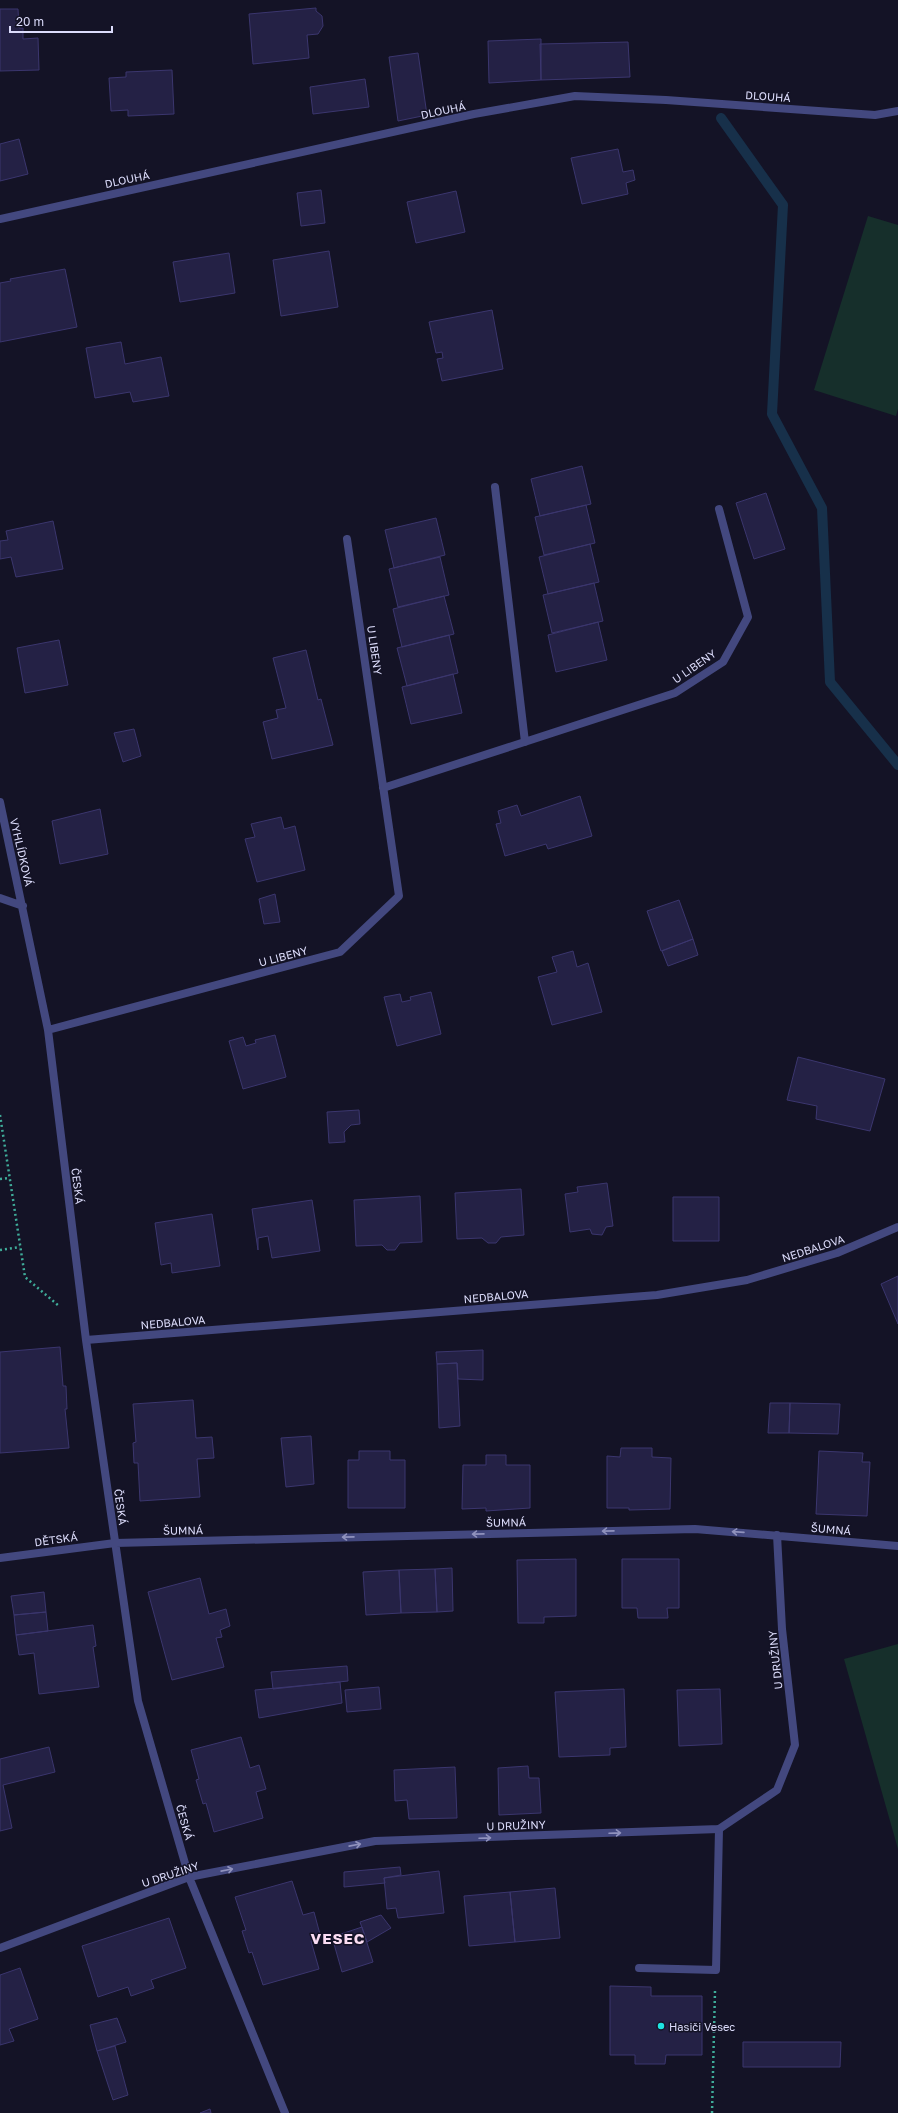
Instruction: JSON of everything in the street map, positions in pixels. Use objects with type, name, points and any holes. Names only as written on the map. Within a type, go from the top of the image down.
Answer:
[{"type":"street","name":"DLOUHÁ","points":[[0,218],[474,114],[575,96],[666,100],[875,116],[898,111]]},
{"type":"street","points":[[495,487],[525,742]]},
{"type":"street","name":"U LIBENY","points":[[383,788],[675,693],[723,662],[748,617],[719,509]]},
{"type":"street","name":"U LIBENY","points":[[48,1030],[340,952],[399,896],[347,539]]},
{"type":"street","name":"VYHLÍDKOVÁ","points":[[0,802],[23,906]]},
{"type":"street","points":[[0,898],[23,906]]},
{"type":"street","name":"ČESKÁ","points":[[23,906],[48,1030],[86,1340],[138,1701],[189,1877],[285,2113]]},
{"type":"street","name":"NEDBALOVA","points":[[86,1340],[658,1294],[747,1280],[837,1253],[898,1227]]},
{"type":"street","name":"ŠUMNÁ","points":[[115,1542],[695,1528],[898,1546]]},
{"type":"street","name":"U DRUŽINY","points":[[0,1948],[189,1877],[375,1842],[719,1829],[777,1790],[795,1745],[782,1629],[777,1535]]},
{"type":"street","name":"DĚTSKÁ","points":[[0,1558],[115,1542]]},
{"type":"street","points":[[639,1968],[716,1970],[719,1829]]},
{"type":"path","points":[[0,1115],[24,1277],[62,1309]]},
{"type":"path","points":[[0,1179],[10,1178]]},
{"type":"path","points":[[0,1250],[20,1247]]},
{"type":"path","points":[[712,2113],[716,1970]]},
{"type":"green space","points":[[868,216],[898,225],[898,409],[896,416],[814,390]]},
{"type":"green space","points":[[898,1644],[898,1849],[844,1659]]},
{"type":"building","points":[[316,8],[316,11],[322,16],[323,26],[318,34],[307,35],[309,58],[253,64],[249,14]]},
{"type":"building","points":[[0,9],[18,9],[19,28],[23,28],[23,39],[38,38],[39,70],[0,71]]},
{"type":"building","points":[[541,39],[541,80],[489,83],[488,41]]},
{"type":"building","points":[[628,42],[630,77],[541,80],[540,44]]},
{"type":"building","points":[[418,53],[427,115],[398,121],[389,57]]},
{"type":"building","points":[[172,70],[174,114],[128,116],[128,110],[111,111],[109,78],[126,77],[126,72]]},
{"type":"building","points":[[365,79],[369,107],[313,114],[310,87]]},
{"type":"building","points":[[19,139],[28,174],[0,181],[0,144]]},
{"type":"building","points":[[618,149],[623,172],[633,170],[635,180],[626,183],[628,194],[582,204],[571,158]]},
{"type":"building","points":[[321,190],[325,223],[301,226],[297,193]]},
{"type":"building","points":[[456,191],[465,232],[416,243],[407,202]]},
{"type":"building","points":[[329,251],[338,307],[281,316],[273,260]]},
{"type":"building","points":[[229,253],[235,293],[180,302],[173,262]]},
{"type":"building","points":[[65,269],[77,327],[0,342],[0,283],[11,281],[10,279]]},
{"type":"building","points":[[492,310],[503,369],[442,381],[437,359],[443,358],[442,352],[436,353],[429,322]]},
{"type":"building","points":[[121,342],[125,364],[161,357],[169,396],[133,402],[130,392],[95,398],[86,348]]},
{"type":"building","points":[[582,466],[591,504],[540,516],[531,479]]},
{"type":"building","points":[[766,493],[785,549],[754,559],[736,503]]},
{"type":"building","points":[[586,505],[595,543],[544,555],[535,517]]},
{"type":"building","points":[[436,518],[445,555],[394,568],[385,530]]},
{"type":"building","points":[[53,521],[63,569],[16,577],[11,557],[0,559],[0,541],[8,540],[6,531]]},
{"type":"building","points":[[590,544],[599,582],[548,594],[539,557]]},
{"type":"building","points":[[440,557],[449,595],[398,607],[389,569]]},
{"type":"building","points":[[594,583],[603,621],[552,633],[543,595]]},
{"type":"building","points":[[444,596],[454,634],[402,647],[393,609]]},
{"type":"building","points":[[598,622],[607,660],[556,672],[548,635]]},
{"type":"building","points":[[449,635],[458,673],[407,686],[397,648]]},
{"type":"building","points":[[59,640],[68,685],[25,693],[17,648]]},
{"type":"building","points":[[306,650],[318,700],[321,699],[333,745],[272,759],[263,722],[278,718],[276,710],[286,708],[273,658]]},
{"type":"building","points":[[453,674],[462,713],[411,724],[402,687]]},
{"type":"building","points":[[134,729],[141,756],[123,762],[114,733]]},
{"type":"building","points":[[580,796],[592,836],[548,849],[546,844],[505,856],[496,824],[501,823],[498,811],[517,805],[521,816]]},
{"type":"building","points":[[100,809],[108,854],[60,864],[52,821]]},
{"type":"building","points":[[281,817],[284,829],[295,826],[305,870],[257,882],[245,839],[255,837],[251,824]]},
{"type":"building","points":[[275,894],[280,922],[264,924],[259,899]]},
{"type":"building","points":[[679,900],[693,939],[661,951],[647,911]]},
{"type":"building","points":[[693,939],[698,955],[668,966],[662,951]]},
{"type":"building","points":[[573,951],[577,967],[588,963],[602,1012],[552,1025],[538,977],[557,972],[552,957]]},
{"type":"building","points":[[431,992],[441,1034],[397,1046],[384,997],[400,994],[402,1002],[411,1000],[410,997]]},
{"type":"building","points":[[275,1035],[286,1077],[243,1089],[229,1041],[243,1037],[246,1046],[256,1043],[255,1040]]},
{"type":"building","points":[[798,1057],[885,1079],[870,1131],[816,1119],[817,1106],[787,1100]]},
{"type":"building","points":[[359,1110],[360,1124],[351,1125],[344,1132],[345,1142],[329,1143],[327,1112]]},
{"type":"building","points":[[607,1183],[613,1226],[606,1227],[602,1235],[592,1234],[590,1229],[570,1232],[565,1194],[578,1192],[577,1187]]},
{"type":"building","points":[[521,1189],[524,1235],[501,1237],[496,1243],[488,1243],[482,1238],[457,1239],[455,1193]]},
{"type":"building","points":[[420,1196],[422,1242],[400,1243],[395,1250],[387,1250],[382,1245],[356,1246],[354,1200]]},
{"type":"building","points":[[673,1197],[719,1197],[719,1241],[673,1241]]},
{"type":"building","points":[[312,1200],[320,1251],[272,1258],[268,1236],[258,1238],[258,1250],[252,1209]]},
{"type":"building","points":[[212,1214],[220,1266],[172,1273],[171,1263],[161,1265],[155,1223]]},
{"type":"building","points":[[898,1276],[898,1324],[881,1284]]},
{"type":"building","points":[[60,1347],[63,1386],[66,1386],[67,1409],[65,1409],[69,1448],[0,1453],[0,1352]]},
{"type":"building","points":[[483,1350],[483,1380],[458,1379],[457,1363],[437,1364],[436,1352]]},
{"type":"building","points":[[457,1363],[460,1426],[439,1428],[437,1364]]},
{"type":"building","points":[[193,1400],[196,1438],[212,1437],[214,1458],[197,1459],[200,1497],[140,1501],[138,1463],[134,1463],[133,1443],[136,1442],[133,1404]]},
{"type":"building","points":[[770,1403],[790,1403],[789,1433],[768,1433]]},
{"type":"building","points":[[790,1403],[840,1404],[838,1434],[789,1433]]},
{"type":"building","points":[[311,1436],[314,1484],[286,1487],[281,1438]]},
{"type":"building","points":[[621,1448],[652,1448],[652,1457],[671,1458],[670,1509],[629,1510],[629,1508],[607,1508],[607,1456],[620,1457]]},
{"type":"building","points":[[359,1451],[390,1451],[390,1460],[405,1460],[405,1508],[348,1508],[348,1460],[359,1460]]},
{"type":"building","points":[[819,1451],[863,1453],[862,1462],[870,1462],[867,1516],[816,1514]]},
{"type":"building","points":[[486,1455],[506,1455],[506,1465],[530,1465],[530,1508],[486,1511],[486,1508],[462,1509],[463,1465],[486,1465]]},
{"type":"building","points":[[576,1559],[576,1616],[544,1617],[544,1623],[518,1623],[517,1560]]},
{"type":"building","points":[[622,1559],[679,1559],[679,1608],[667,1608],[668,1618],[638,1618],[637,1608],[622,1608]]},
{"type":"building","points":[[452,1568],[453,1611],[437,1612],[435,1569]]},
{"type":"building","points":[[435,1569],[437,1612],[401,1613],[399,1570]]},
{"type":"building","points":[[399,1570],[401,1613],[366,1615],[363,1572]]},
{"type":"building","points":[[200,1578],[209,1614],[226,1609],[230,1626],[220,1630],[222,1637],[216,1638],[224,1667],[172,1680],[148,1592]]},
{"type":"building","points":[[44,1592],[46,1612],[14,1615],[11,1596]]},
{"type":"building","points":[[46,1612],[48,1631],[16,1635],[14,1615]]},
{"type":"building","points":[[93,1625],[96,1646],[93,1647],[99,1687],[39,1694],[34,1653],[19,1655],[16,1635]]},
{"type":"building","points":[[347,1666],[348,1681],[273,1689],[271,1672]]},
{"type":"building","points":[[340,1682],[342,1703],[259,1718],[255,1690]]},
{"type":"building","points":[[379,1687],[381,1709],[347,1712],[345,1690]]},
{"type":"building","points":[[624,1689],[626,1747],[610,1748],[610,1755],[559,1757],[555,1692]]},
{"type":"building","points":[[720,1689],[722,1744],[679,1746],[677,1690]]},
{"type":"building","points":[[241,1737],[250,1768],[259,1765],[266,1789],[256,1792],[263,1818],[214,1832],[206,1803],[203,1804],[196,1780],[199,1779],[191,1750]]},
{"type":"building","points":[[49,1747],[55,1772],[3,1785],[12,1828],[0,1831],[0,1759]]},
{"type":"building","points":[[528,1766],[529,1778],[539,1778],[541,1813],[499,1815],[498,1768]]},
{"type":"building","points":[[455,1767],[457,1818],[409,1819],[407,1800],[395,1801],[394,1770]]},
{"type":"building","points":[[400,1867],[401,1875],[384,1878],[385,1883],[344,1887],[344,1872]]},
{"type":"building","points":[[439,1871],[444,1913],[398,1918],[396,1908],[387,1909],[384,1878]]},
{"type":"building","points":[[292,1881],[303,1915],[314,1912],[321,1938],[311,1941],[319,1969],[263,1985],[252,1952],[249,1953],[242,1931],[246,1930],[235,1897]]},
{"type":"building","points":[[555,1888],[560,1938],[515,1942],[510,1892]]},
{"type":"building","points":[[510,1892],[515,1942],[469,1946],[464,1896]]},
{"type":"building","points":[[381,1915],[391,1928],[367,1942],[360,1922]]},
{"type":"building","points":[[169,1918],[186,1968],[151,1980],[154,1988],[131,1996],[128,1987],[98,1997],[82,1946]]},
{"type":"building","points":[[362,1927],[373,1962],[342,1972],[332,1937]]},
{"type":"building","points":[[20,1968],[38,2019],[9,2029],[14,2041],[0,2045],[0,1975]]},
{"type":"building","points":[[610,1986],[651,1987],[651,1996],[702,1996],[702,2055],[666,2055],[665,2064],[635,2064],[635,2055],[610,2055]]},
{"type":"building","points":[[117,2018],[126,2042],[97,2051],[90,2025]]},
{"type":"building","points":[[743,2042],[841,2042],[840,2067],[743,2067]]},
{"type":"building","points":[[115,2046],[128,2095],[113,2100],[97,2051]]},
{"type":"building","points":[[210,2109],[211,2113],[200,2113]]},
{"type":"waterway","points":[[721,118],[783,205],[772,414],[822,508],[830,682],[898,765]]},
{"type":"place","name":"Hasiči Vesec","points":[[661,2026]]},
{"type":"district","name":"VESEC","points":[[338,1938]]}]
